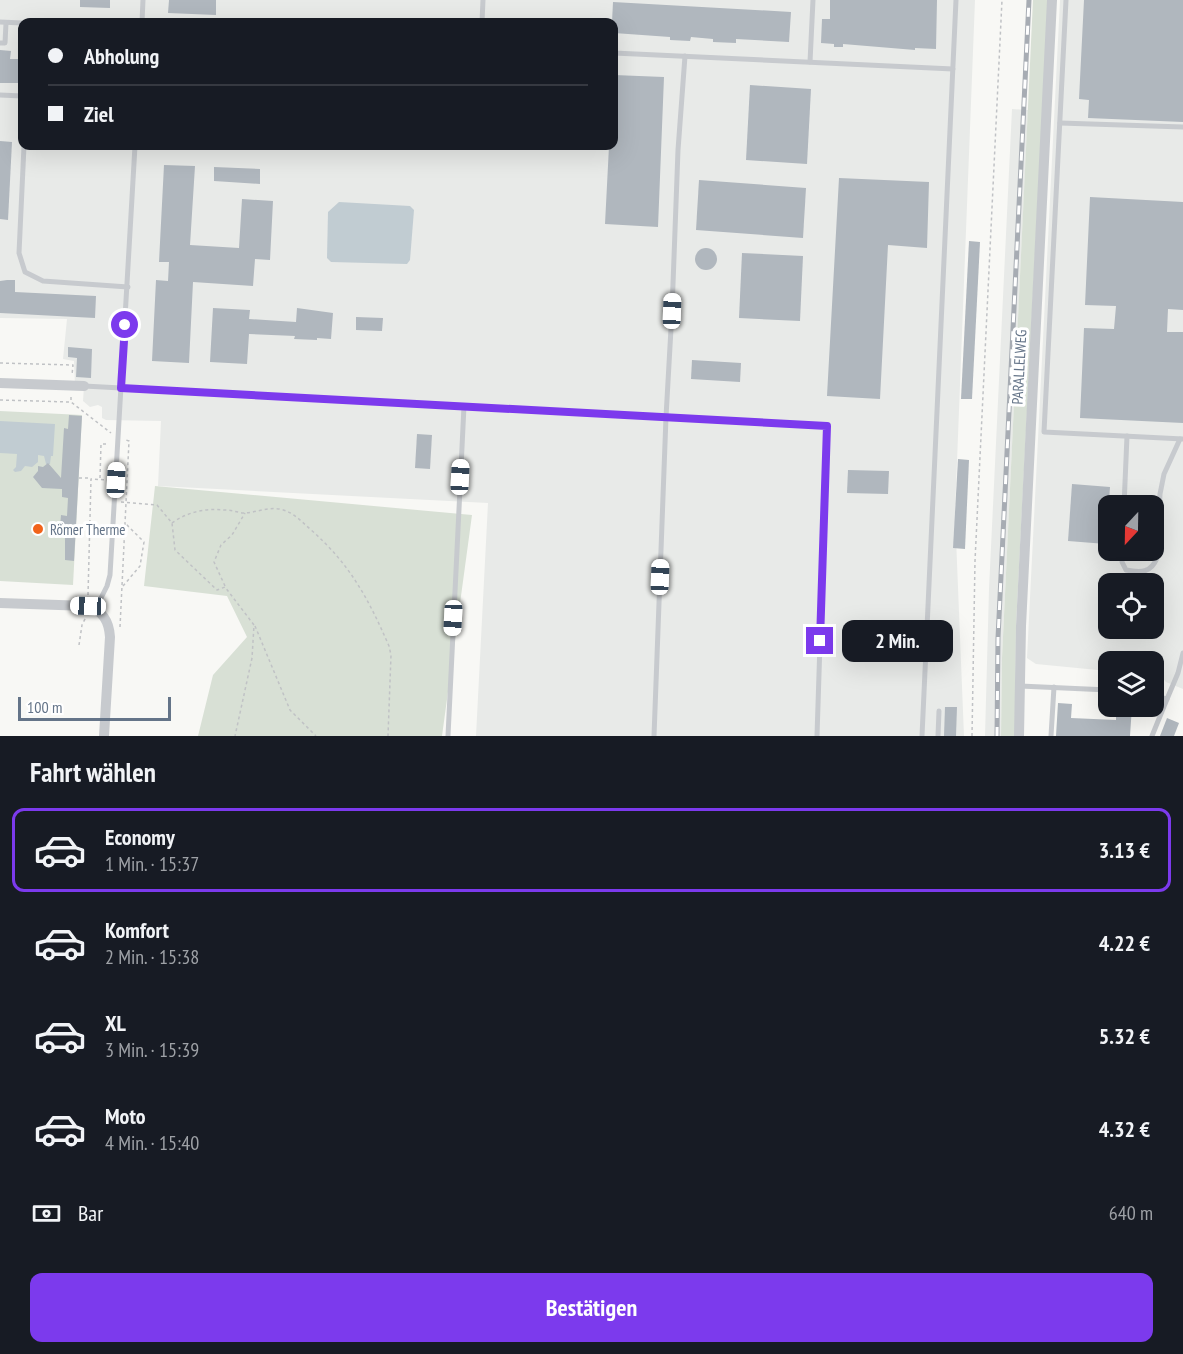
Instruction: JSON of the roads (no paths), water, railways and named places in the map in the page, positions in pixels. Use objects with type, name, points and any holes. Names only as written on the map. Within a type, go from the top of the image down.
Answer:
[{"type":"street","name":"PARALLELWEG","points":[[1019,736],[1019,686],[1052,0]]},
{"type":"street","points":[[0,382],[84,386]]},
{"type":"street","points":[[0,603],[92,607],[104,615],[109,625],[104,736]]},
{"type":"lane","points":[[142,18],[143,0]]},
{"type":"lane","points":[[482,18],[483,0]]},
{"type":"lane","points":[[810,62],[813,0]]},
{"type":"lane","points":[[922,736],[957,0]]},
{"type":"lane","points":[[1066,0],[1044,432],[1182,439],[1164,474],[1160,495]]},
{"type":"lane","points":[[0,43],[5,43],[3,22],[18,23]]},
{"type":"lane","points":[[618,53],[953,69]]},
{"type":"lane","points":[[654,736],[678,150],[685,56]]},
{"type":"lane","points":[[0,94],[18,96]]},
{"type":"lane","points":[[1060,123],[1183,127]]},
{"type":"lane","points":[[24,150],[19,253],[25,272],[43,281],[128,287]]},
{"type":"lane","points":[[92,607],[107,586],[110,575],[116,480],[115,437],[128,287],[135,150]]},
{"type":"lane","points":[[84,386],[827,426],[817,736]]},
{"type":"lane","points":[[448,736],[464,406]]},
{"type":"lane","points":[[1124,495],[1127,436]]},
{"type":"lane","points":[[1122,561],[1126,570],[1147,572],[1154,567],[1155,561]]},
{"type":"lane","points":[[1152,736],[1178,673],[1183,653]]},
{"type":"lane","points":[[1019,686],[1098,689]]},
{"type":"lane","points":[[1051,736],[1054,687]]},
{"type":"lane","points":[[938,736],[939,711]]},
{"type":"railway","points":[[997,736],[998,638],[1029,0]]},
{"type":"place","name":"Römer Therme","points":[[38,529]]}]
